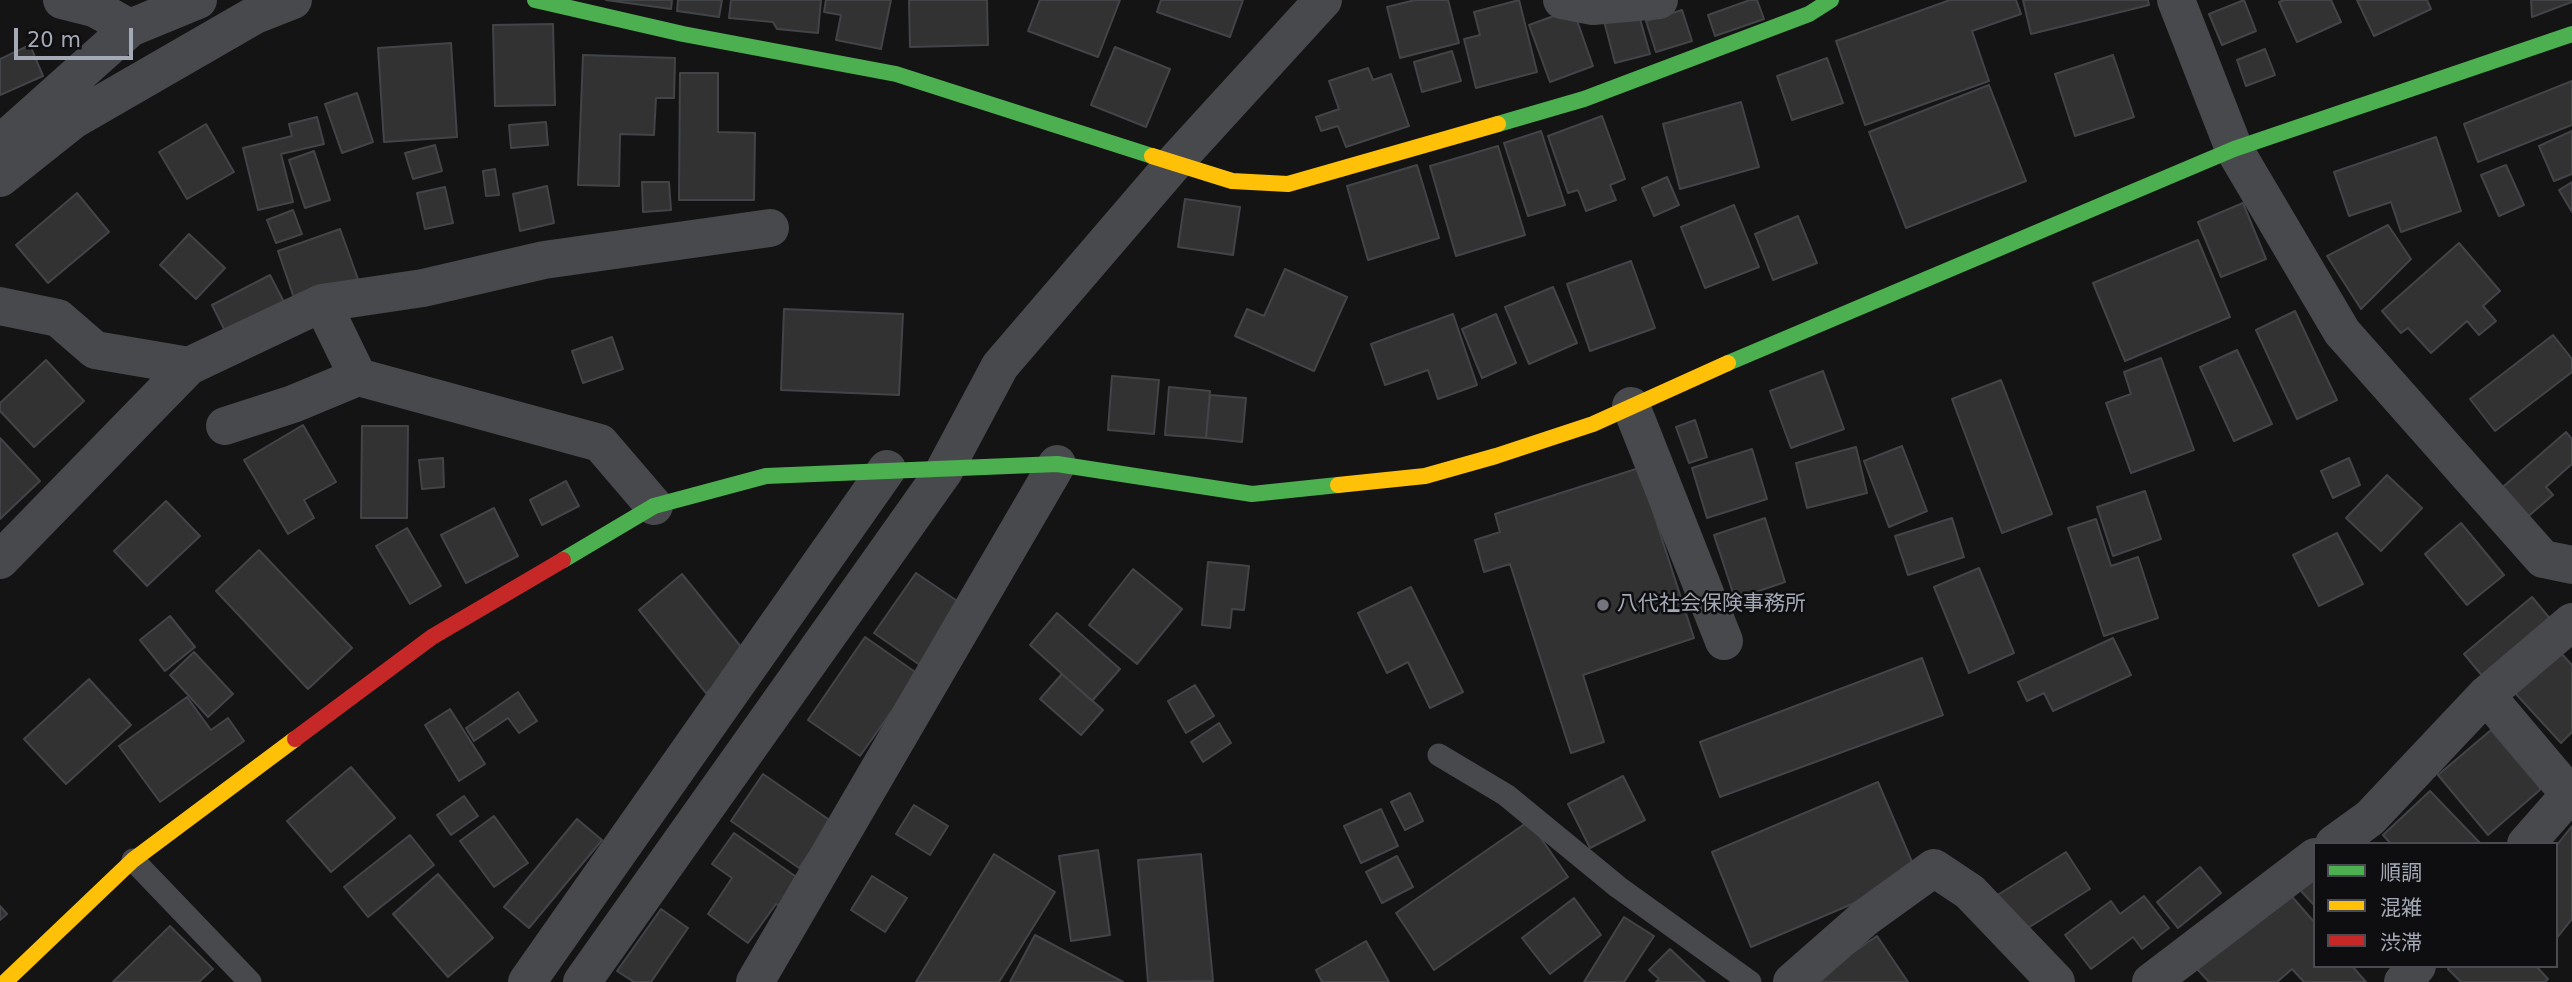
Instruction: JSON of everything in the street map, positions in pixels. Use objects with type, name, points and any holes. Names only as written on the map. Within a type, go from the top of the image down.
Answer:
[{"type":"street","points":[[0,144],[130,28],[198,0]]},
{"type":"street","points":[[0,178],[73,120],[255,15],[292,0]]},
{"type":"street","points":[[535,0],[683,34],[895,74],[1232,181],[1288,184],[1584,99],[1810,14],[1831,0]]},
{"type":"street","points":[[582,982],[944,471],[1000,366],[1175,162],[1323,0]]},
{"type":"street","points":[[1562,0],[1593,6],[1659,0]]},
{"type":"street","points":[[2176,0],[2234,149],[2342,332],[2543,559],[2572,565]]},
{"type":"street","points":[[86,3],[130,28]]},
{"type":"street","points":[[5,982],[133,860],[432,637],[654,506],[766,475],[887,469],[944,471],[1057,464],[1252,494],[1425,476],[1593,424],[2234,149],[2572,34]]},
{"type":"street","points":[[0,560],[189,366],[322,303],[423,288],[544,260],[770,228]]},
{"type":"street","points":[[322,303],[358,377]]},
{"type":"street","points":[[0,306],[58,318],[95,350],[189,366]]},
{"type":"street","points":[[225,426],[293,404],[358,377],[600,443],[654,506]]},
{"type":"street","points":[[1631,406],[1724,641]]},
{"type":"street","points":[[755,982],[1057,464]]},
{"type":"street","points":[[527,982],[887,469]]},
{"type":"street","points":[[2337,842],[2370,818],[2486,695],[2572,622]]},
{"type":"street","points":[[2486,695],[2570,796],[2528,842]]},
{"type":"street","points":[[2151,982],[2313,859]]},
{"type":"street","points":[[1792,982],[1866,918],[1934,868],[1970,892],[2056,982]]},
{"type":"street","points":[[2403,982],[2415,968]]},
{"type":"lane","points":[[1439,755],[1506,795],[1618,887],[1750,982]]},
{"type":"lane","points":[[133,860],[250,982]]},
{"type":"building","points":[[606,0],[672,0],[671,9]]},
{"type":"building","points":[[678,0],[722,0],[719,17],[677,11]]},
{"type":"building","points":[[731,0],[821,0],[818,33],[777,29],[773,22],[729,18]]},
{"type":"building","points":[[826,0],[891,0],[881,49],[836,40],[841,15],[824,12]]},
{"type":"building","points":[[909,0],[987,0],[988,45],[910,47]]},
{"type":"building","points":[[1040,0],[1120,0],[1098,57],[1028,31]]},
{"type":"building","points":[[1161,0],[1243,0],[1230,37],[1157,12]]},
{"type":"building","points":[[1415,0],[1448,0],[1459,43],[1400,58],[1387,7]]},
{"type":"building","points":[[1519,0],[1537,72],[1476,88],[1464,39],[1480,35],[1474,12]]},
{"type":"building","points":[[1757,0],[1764,19],[1715,36],[1708,15]]},
{"type":"building","points":[[1950,0],[2016,0],[2021,14],[1972,31],[1989,81],[1865,125],[1836,41]]},
{"type":"building","points":[[2023,0],[2148,0],[2149,5],[2031,34]]},
{"type":"building","points":[[2244,0],[2256,31],[2222,45],[2209,14]]},
{"type":"building","points":[[2331,0],[2341,22],[2297,42],[2279,2]]},
{"type":"building","points":[[2357,0],[2427,0],[2431,9],[2374,36]]},
{"type":"building","points":[[2531,0],[2572,0],[2572,2],[2532,17]]},
{"type":"building","points":[[1573,9],[1593,66],[1550,82],[1529,25]]},
{"type":"building","points":[[1682,10],[1692,41],[1656,52],[1646,21]]},
{"type":"building","points":[[1638,12],[1650,54],[1615,63],[1604,21]]},
{"type":"building","points":[[553,24],[555,105],[495,106],[493,25]]},
{"type":"building","points":[[451,43],[457,137],[384,142],[378,48]]},
{"type":"building","points":[[30,45],[43,76],[0,95],[0,59]]},
{"type":"building","points":[[1115,47],[1170,69],[1146,127],[1091,105]]},
{"type":"building","points":[[2265,49],[2275,75],[2246,86],[2237,60]]},
{"type":"building","points":[[1452,51],[1461,81],[1422,92],[1414,62]]},
{"type":"building","points":[[583,55],[675,58],[674,98],[656,98],[654,135],[620,134],[619,186],[578,185]]},
{"type":"building","points":[[2113,55],[2134,117],[2075,136],[2055,74]]},
{"type":"building","points":[[1827,58],[1843,103],[1792,120],[1777,76]]},
{"type":"building","points":[[1368,68],[1373,80],[1391,74],[1409,126],[1346,147],[1338,126],[1321,131],[1316,117],[1339,109],[1329,81]]},
{"type":"building","points":[[680,73],[718,73],[718,132],[755,133],[754,200],[679,200]]},
{"type":"building","points":[[2572,81],[2572,125],[2478,162],[2464,124]]},
{"type":"building","points":[[1989,85],[2026,181],[1906,228],[1869,132]]},
{"type":"building","points":[[357,93],[373,142],[342,153],[325,104]]},
{"type":"building","points":[[1741,102],[1759,167],[1680,189],[1663,124]]},
{"type":"building","points":[[1602,116],[1625,179],[1610,185],[1616,200],[1586,211],[1578,190],[1568,193],[1548,136]]},
{"type":"building","points":[[317,117],[324,144],[281,154],[293,202],[258,210],[243,148],[292,136],[289,124]]},
{"type":"building","points":[[546,122],[548,145],[511,148],[509,125]]},
{"type":"building","points":[[206,124],[234,172],[187,199],[159,152]]},
{"type":"building","points":[[1541,131],[1565,205],[1528,216],[1504,143]]},
{"type":"building","points":[[2572,131],[2572,174],[2554,181],[2539,146]]},
{"type":"building","points":[[2436,137],[2461,211],[2401,232],[2391,202],[2349,216],[2334,172]]},
{"type":"building","points":[[435,145],[442,171],[413,179],[405,153]]},
{"type":"building","points":[[1498,146],[1525,235],[1456,256],[1430,166]]},
{"type":"building","points":[[314,151],[330,200],[305,208],[289,160]]},
{"type":"building","points":[[1417,165],[1439,238],[1368,260],[1347,186]]},
{"type":"building","points":[[2506,165],[2524,205],[2499,216],[2481,175]]},
{"type":"building","points":[[495,169],[499,195],[486,196],[483,171]]},
{"type":"building","points":[[1667,177],[1679,205],[1654,216],[1642,188]]},
{"type":"building","points":[[642,182],[669,182],[671,210],[643,212]]},
{"type":"building","points":[[2572,182],[2572,212],[2559,190]]},
{"type":"building","points":[[547,186],[554,223],[520,231],[513,194]]},
{"type":"building","points":[[445,187],[453,223],[425,229],[417,193]]},
{"type":"building","points":[[77,193],[109,232],[48,283],[16,245]]},
{"type":"building","points":[[1185,199],[1240,207],[1233,255],[1178,247]]},
{"type":"building","points":[[2243,203],[2266,259],[2221,277],[2198,222]]},
{"type":"building","points":[[1734,205],[1759,267],[1705,288],[1681,227]]},
{"type":"building","points":[[293,210],[302,234],[276,243],[267,220]]},
{"type":"building","points":[[1798,216],[1817,263],[1773,280],[1755,234]]},
{"type":"building","points":[[2388,225],[2411,259],[2361,309],[2327,256]]},
{"type":"building","points":[[340,229],[358,279],[295,301],[278,251]]},
{"type":"building","points":[[189,234],[225,268],[196,299],[160,265]]},
{"type":"building","points":[[2198,240],[2230,317],[2125,361],[2093,283]]},
{"type":"building","points":[[2459,243],[2500,291],[2483,306],[2496,321],[2479,335],[2467,321],[2431,353],[2408,328],[2401,333],[2382,311]]},
{"type":"building","points":[[1631,261],[1655,328],[1590,351],[1567,284]]},
{"type":"building","points":[[1285,269],[1347,297],[1314,371],[1235,336],[1247,309],[1264,316]]},
{"type":"building","points":[[270,275],[284,302],[226,333],[212,305]]},
{"type":"building","points":[[1553,287],[1577,343],[1529,364],[1505,307]]},
{"type":"building","points":[[784,309],[903,314],[899,395],[781,390]]},
{"type":"building","points":[[2295,311],[2337,400],[2297,419],[2256,330]]},
{"type":"building","points":[[1453,314],[1477,385],[1438,399],[1428,370],[1385,385],[1371,344]]},
{"type":"building","points":[[1496,314],[1516,363],[1482,378],[1462,329]]},
{"type":"building","points":[[2553,335],[2572,359],[2572,372],[2495,431],[2470,399]]},
{"type":"building","points":[[612,337],[623,369],[583,383],[572,351]]},
{"type":"building","points":[[2237,350],[2272,424],[2234,441],[2200,367]]},
{"type":"building","points":[[2161,358],[2194,450],[2131,473],[2106,403],[2131,394],[2124,372]]},
{"type":"building","points":[[46,360],[84,401],[34,447],[0,411],[0,403]]},
{"type":"building","points":[[1823,371],[1844,429],[1791,448],[1770,391]]},
{"type":"building","points":[[1112,376],[1159,380],[1154,434],[1108,430]]},
{"type":"building","points":[[2001,380],[2052,514],[2002,533],[1952,399]]},
{"type":"building","points":[[1169,387],[1210,391],[1206,438],[1165,435]]},
{"type":"building","points":[[1210,395],[1246,398],[1242,442],[1206,438]]},
{"type":"building","points":[[1695,420],[1707,457],[1689,463],[1676,427]]},
{"type":"building","points":[[303,425],[336,482],[304,500],[314,518],[288,534],[244,460]]},
{"type":"building","points":[[362,426],[408,426],[407,518],[361,518]]},
{"type":"building","points":[[2566,432],[2572,439],[2572,464],[2546,487],[2553,495],[2525,519],[2489,499]]},
{"type":"building","points":[[0,438],[40,481],[0,519]]},
{"type":"building","points":[[1902,446],[1927,511],[1889,527],[1864,461]]},
{"type":"building","points":[[1856,447],[1867,493],[1807,508],[1796,463]]},
{"type":"building","points":[[1752,449],[1767,499],[1707,518],[1692,468]]},
{"type":"building","points":[[443,458],[444,487],[422,489],[419,460]]},
{"type":"building","points":[[2349,458],[2360,485],[2333,498],[2321,471]]},
{"type":"building","name":"八代社会保険事務所","points":[[1639,468],[1694,638],[1583,675],[1604,742],[1571,753],[1510,564],[1484,572],[1475,540],[1500,532],[1495,514]]},
{"type":"building","points":[[2387,475],[2422,508],[2381,551],[2346,518]]},
{"type":"building","points":[[566,481],[579,506],[542,525],[530,500]]},
{"type":"building","points":[[2145,491],[2161,539],[2113,556],[2097,507]]},
{"type":"building","points":[[166,501],[200,536],[147,586],[114,551]]},
{"type":"building","points":[[494,508],[518,556],[466,583],[441,535]]},
{"type":"building","points":[[1765,518],[1785,582],[1735,599],[1714,535]]},
{"type":"building","points":[[1952,518],[1964,557],[1908,575],[1895,536]]},
{"type":"building","points":[[2096,519],[2111,566],[2138,557],[2158,618],[2104,636],[2068,528]]},
{"type":"building","points":[[2461,523],[2504,575],[2467,605],[2425,554]]},
{"type":"building","points":[[407,528],[441,586],[410,604],[376,546]]},
{"type":"building","points":[[2337,533],[2363,584],[2319,606],[2293,555]]},
{"type":"building","points":[[259,550],[352,648],[308,689],[216,591]]},
{"type":"building","points":[[1208,562],[1249,566],[1244,610],[1232,609],[1230,628],[1202,625]]},
{"type":"building","points":[[1979,568],[2014,653],[1969,673],[1934,587]]},
{"type":"building","points":[[1133,569],[1182,609],[1137,664],[1089,625]]},
{"type":"building","points":[[916,573],[969,609],[927,670],[874,633]]},
{"type":"building","points":[[682,574],[750,658],[706,693],[639,610]]},
{"type":"building","points":[[1411,587],[1463,692],[1430,708],[1408,662],[1387,673],[1358,613]]},
{"type":"building","points":[[2532,597],[2552,621],[2484,678],[2464,654]]},
{"type":"building","points":[[1057,613],[1120,669],[1092,701],[1030,645]]},
{"type":"building","points":[[170,616],[195,647],[165,671],[140,640]]},
{"type":"building","points":[[865,637],[918,674],[860,756],[808,720]]},
{"type":"building","points":[[2113,638],[2131,675],[2053,711],[2044,693],[2027,701],[2018,682]]},
{"type":"building","points":[[2559,651],[2572,665],[2572,732],[2561,743],[2515,693]]},
{"type":"building","points":[[194,652],[233,694],[208,717],[170,675]]},
{"type":"building","points":[[1922,658],[1943,715],[1720,797],[1700,742]]},
{"type":"building","points":[[1062,674],[1103,710],[1081,735],[1040,699]]},
{"type":"building","points":[[89,679],[131,725],[66,784],[24,739]]},
{"type":"building","points":[[1195,685],[1214,716],[1186,733],[1168,701]]},
{"type":"building","points":[[518,692],[537,721],[519,733],[508,718],[474,741],[466,728]]},
{"type":"building","points":[[187,697],[211,730],[228,718],[244,741],[160,802],[119,746]]},
{"type":"building","points":[[450,709],[485,764],[459,781],[425,725]]},
{"type":"building","points":[[1219,723],[1231,743],[1203,762],[1191,742]]},
{"type":"building","points":[[2491,730],[2541,789],[2488,835],[2438,775]]},
{"type":"building","points":[[351,767],[395,818],[331,872],[287,821]]},
{"type":"building","points":[[763,774],[831,821],[799,868],[731,821]]},
{"type":"building","points":[[1623,776],[1645,820],[1590,848],[1568,804]]},
{"type":"building","points":[[1878,782],[1918,876],[1751,947],[1712,852]]},
{"type":"building","points":[[2430,791],[2479,842],[2389,842],[2383,835]]},
{"type":"building","points":[[1410,793],[1423,821],[1405,830],[1391,802]]},
{"type":"building","points":[[464,796],[478,816],[451,835],[437,815]]},
{"type":"building","points":[[914,805],[948,826],[930,855],[896,834]]},
{"type":"building","points":[[1381,809],[1398,846],[1361,863],[1344,826]]},
{"type":"building","points":[[494,816],[528,863],[494,887],[460,841]]},
{"type":"building","points":[[577,819],[602,840],[529,928],[504,907]]},
{"type":"building","points":[[1529,821],[1568,877],[1434,970],[1396,913]]},
{"type":"building","points":[[2572,826],[2572,919],[2558,936],[2558,844]]},
{"type":"building","points":[[734,833],[802,881],[783,908],[776,904],[748,943],[708,914],[732,878],[712,864]]},
{"type":"building","points":[[410,835],[434,865],[368,917],[344,887]]},
{"type":"building","points":[[1098,850],[1110,935],[1071,941],[1059,856]]},
{"type":"building","points":[[2066,852],[2090,889],[2020,933],[1996,896]]},
{"type":"building","points":[[994,854],[1055,892],[999,982],[916,982]]},
{"type":"building","points":[[1201,854],[1213,981],[1148,982],[1138,860]]},
{"type":"building","points":[[1397,856],[1413,887],[1382,903],[1366,872]]},
{"type":"building","points":[[2200,867],[2221,893],[2178,928],[2157,902]]},
{"type":"building","points":[[438,874],[493,938],[448,977],[393,914]]},
{"type":"building","points":[[872,876],[907,898],[885,932],[851,910]]},
{"type":"building","points":[[2313,878],[2313,904],[2300,890]]},
{"type":"building","points":[[2287,891],[2313,921],[2313,968],[2354,968],[2366,982],[2304,982],[2292,969],[2277,982],[2209,982],[2197,969]]},
{"type":"building","points":[[2144,896],[2169,928],[2142,949],[2133,937],[2091,969],[2065,935],[2111,901],[2120,914]]},
{"type":"building","points":[[1574,898],[1601,935],[1550,974],[1522,938]]},
{"type":"building","points":[[0,906],[7,914],[0,920]]},
{"type":"building","points":[[661,909],[688,928],[651,982],[634,982],[617,971]]},
{"type":"building","points":[[1624,917],[1654,936],[1624,982],[1584,982]]},
{"type":"building","points":[[170,926],[213,969],[199,982],[113,982]]},
{"type":"building","points":[[1035,935],[1123,982],[1010,982]]},
{"type":"building","points":[[1877,936],[1908,982],[1810,982]]},
{"type":"building","points":[[1366,941],[1389,982],[1322,982],[1316,970]]},
{"type":"building","points":[[1670,949],[1705,982],[1656,982],[1659,979],[1649,970]]},
{"type":"building","points":[[2538,968],[2548,979],[2545,982],[2461,982],[2448,969]]},
{"type":"traffic: fast","points":[[535,0],[683,34],[896,74],[1152,156]]},
{"type":"traffic: fast","points":[[1498,124],[1584,99],[1809,14],[1831,0]]},
{"type":"traffic: fast","points":[[1728,363],[2234,149],[2572,34]]},
{"type":"traffic: fast","points":[[563,560],[654,506],[766,476],[1057,464],[1252,494],[1338,485]]},
{"type":"traffic: slow","points":[[1152,156],[1232,181],[1288,184],[1498,124]]},
{"type":"traffic: slow","points":[[1338,485],[1425,476],[1496,456],[1593,424],[1728,363]]},
{"type":"traffic: slow","points":[[5,982],[133,860],[295,739]]},
{"type":"traffic: jam","points":[[295,739],[432,637],[563,560]]},
{"type":"place","name":"八代社会保険事務所","points":[[1603,605]]}]
